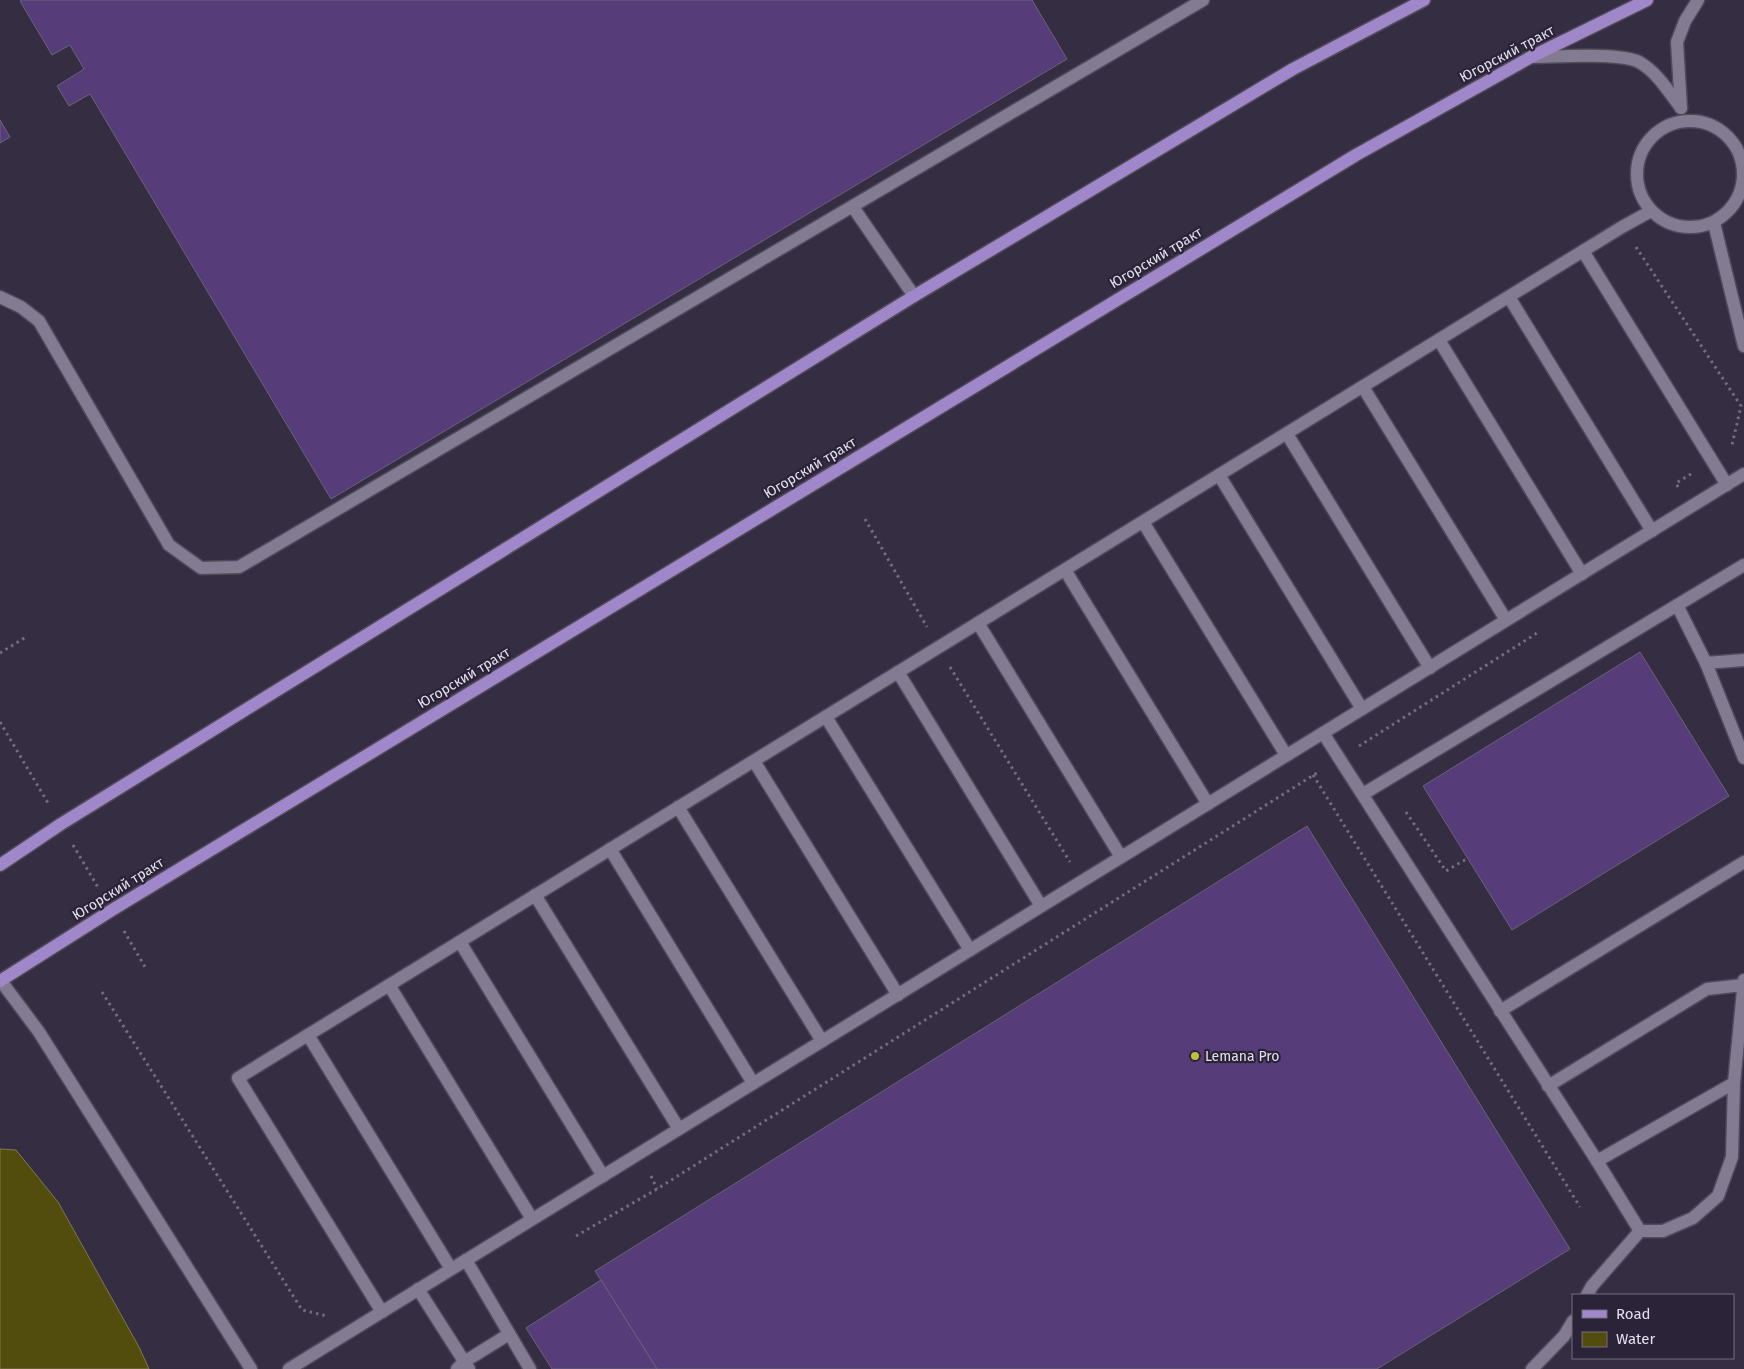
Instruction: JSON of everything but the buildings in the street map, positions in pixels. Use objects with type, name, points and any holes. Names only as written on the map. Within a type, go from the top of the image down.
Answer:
[{"type":"main road","points":[[0,864],[61,824],[914,296],[1294,69],[1424,0]]},
{"type":"main road","name":"Югорский тракт","points":[[0,981],[129,900],[1356,155],[1531,57],[1647,0]]},
{"type":"lane","points":[[0,297],[21,307],[38,321],[169,545],[201,568],[240,567],[1203,0]]},
{"type":"lane","points":[[1683,114],[1678,42],[1685,21],[1698,0]]},
{"type":"lane","points":[[1531,57],[1615,56],[1639,62],[1658,77],[1683,114],[1699,122],[1714,126],[1728,136],[1738,150],[1743,166],[1743,183],[1738,199],[1728,213],[1714,223],[1698,228],[1682,228],[1666,222],[1651,211],[1642,199],[1637,183],[1637,166],[1642,150],[1652,136],[1683,114]]},
{"type":"lane","points":[[853,207],[914,296]]},
{"type":"lane","points":[[382,1312],[238,1078],[1651,211]]},
{"type":"lane","points":[[1714,223],[1744,346]]},
{"type":"lane","points":[[1583,251],[1727,485]]},
{"type":"lane","points":[[1509,297],[1652,531]]},
{"type":"lane","points":[[1439,340],[1582,574]]},
{"type":"lane","points":[[1362,387],[1506,620]]},
{"type":"lane","points":[[1287,434],[1430,668]]},
{"type":"lane","points":[[289,1369],[1744,474]]},
{"type":"lane","points":[[1219,475],[1362,709]]},
{"type":"lane","points":[[1143,522],[1286,756]]},
{"type":"lane","points":[[1363,794],[1744,565]]},
{"type":"lane","points":[[1065,570],[1208,804]]},
{"type":"lane","points":[[1677,605],[1706,663],[1744,758]]},
{"type":"lane","points":[[978,624],[1121,857]]},
{"type":"lane","points":[[1706,663],[1744,660]]},
{"type":"lane","points":[[898,672],[1041,906]]},
{"type":"lane","points":[[826,716],[970,950]]},
{"type":"lane","points":[[1323,733],[1597,1160],[1640,1231]]},
{"type":"lane","points":[[754,761],[898,994]]},
{"type":"lane","points":[[678,807],[822,1041]]},
{"type":"lane","points":[[610,849],[753,1083]]},
{"type":"lane","points":[[1500,1011],[1744,862]]},
{"type":"lane","points":[[535,895],[679,1129]]},
{"type":"lane","points":[[460,942],[603,1176]]},
{"type":"lane","points":[[1588,1294],[1592,1286],[1640,1231],[1663,1231],[1693,1218],[1718,1196],[1732,1157],[1734,1083],[1744,980]]},
{"type":"lane","points":[[0,981],[39,1032],[76,1089],[251,1369]]},
{"type":"lane","points":[[389,985],[532,1219]]},
{"type":"lane","points":[[1548,1086],[1707,989],[1744,985]]},
{"type":"lane","points":[[308,1035],[451,1269]]},
{"type":"lane","points":[[1597,1160],[1734,1083]]},
{"type":"lane","points":[[466,1260],[530,1369]]},
{"type":"lane","points":[[418,1289],[463,1367],[509,1334]]},
{"type":"lane","points":[[1532,1369],[1564,1336],[1572,1323]]},
{"type":"path","points":[[865,519],[938,648],[1082,881]]},
{"type":"path","points":[[0,653],[26,637]]},
{"type":"path","points":[[1361,744],[1446,871],[1468,858]]},
{"type":"path","points":[[1313,775],[1580,1207]]},
{"type":"path","points":[[102,992],[302,1310],[329,1316]]},
{"type":"water","points":[[0,1149],[16,1150],[58,1202],[139,1347],[149,1369],[0,1369]]},
{"type":"place","name":"Lemana Pro","points":[[1195,1056]]}]
